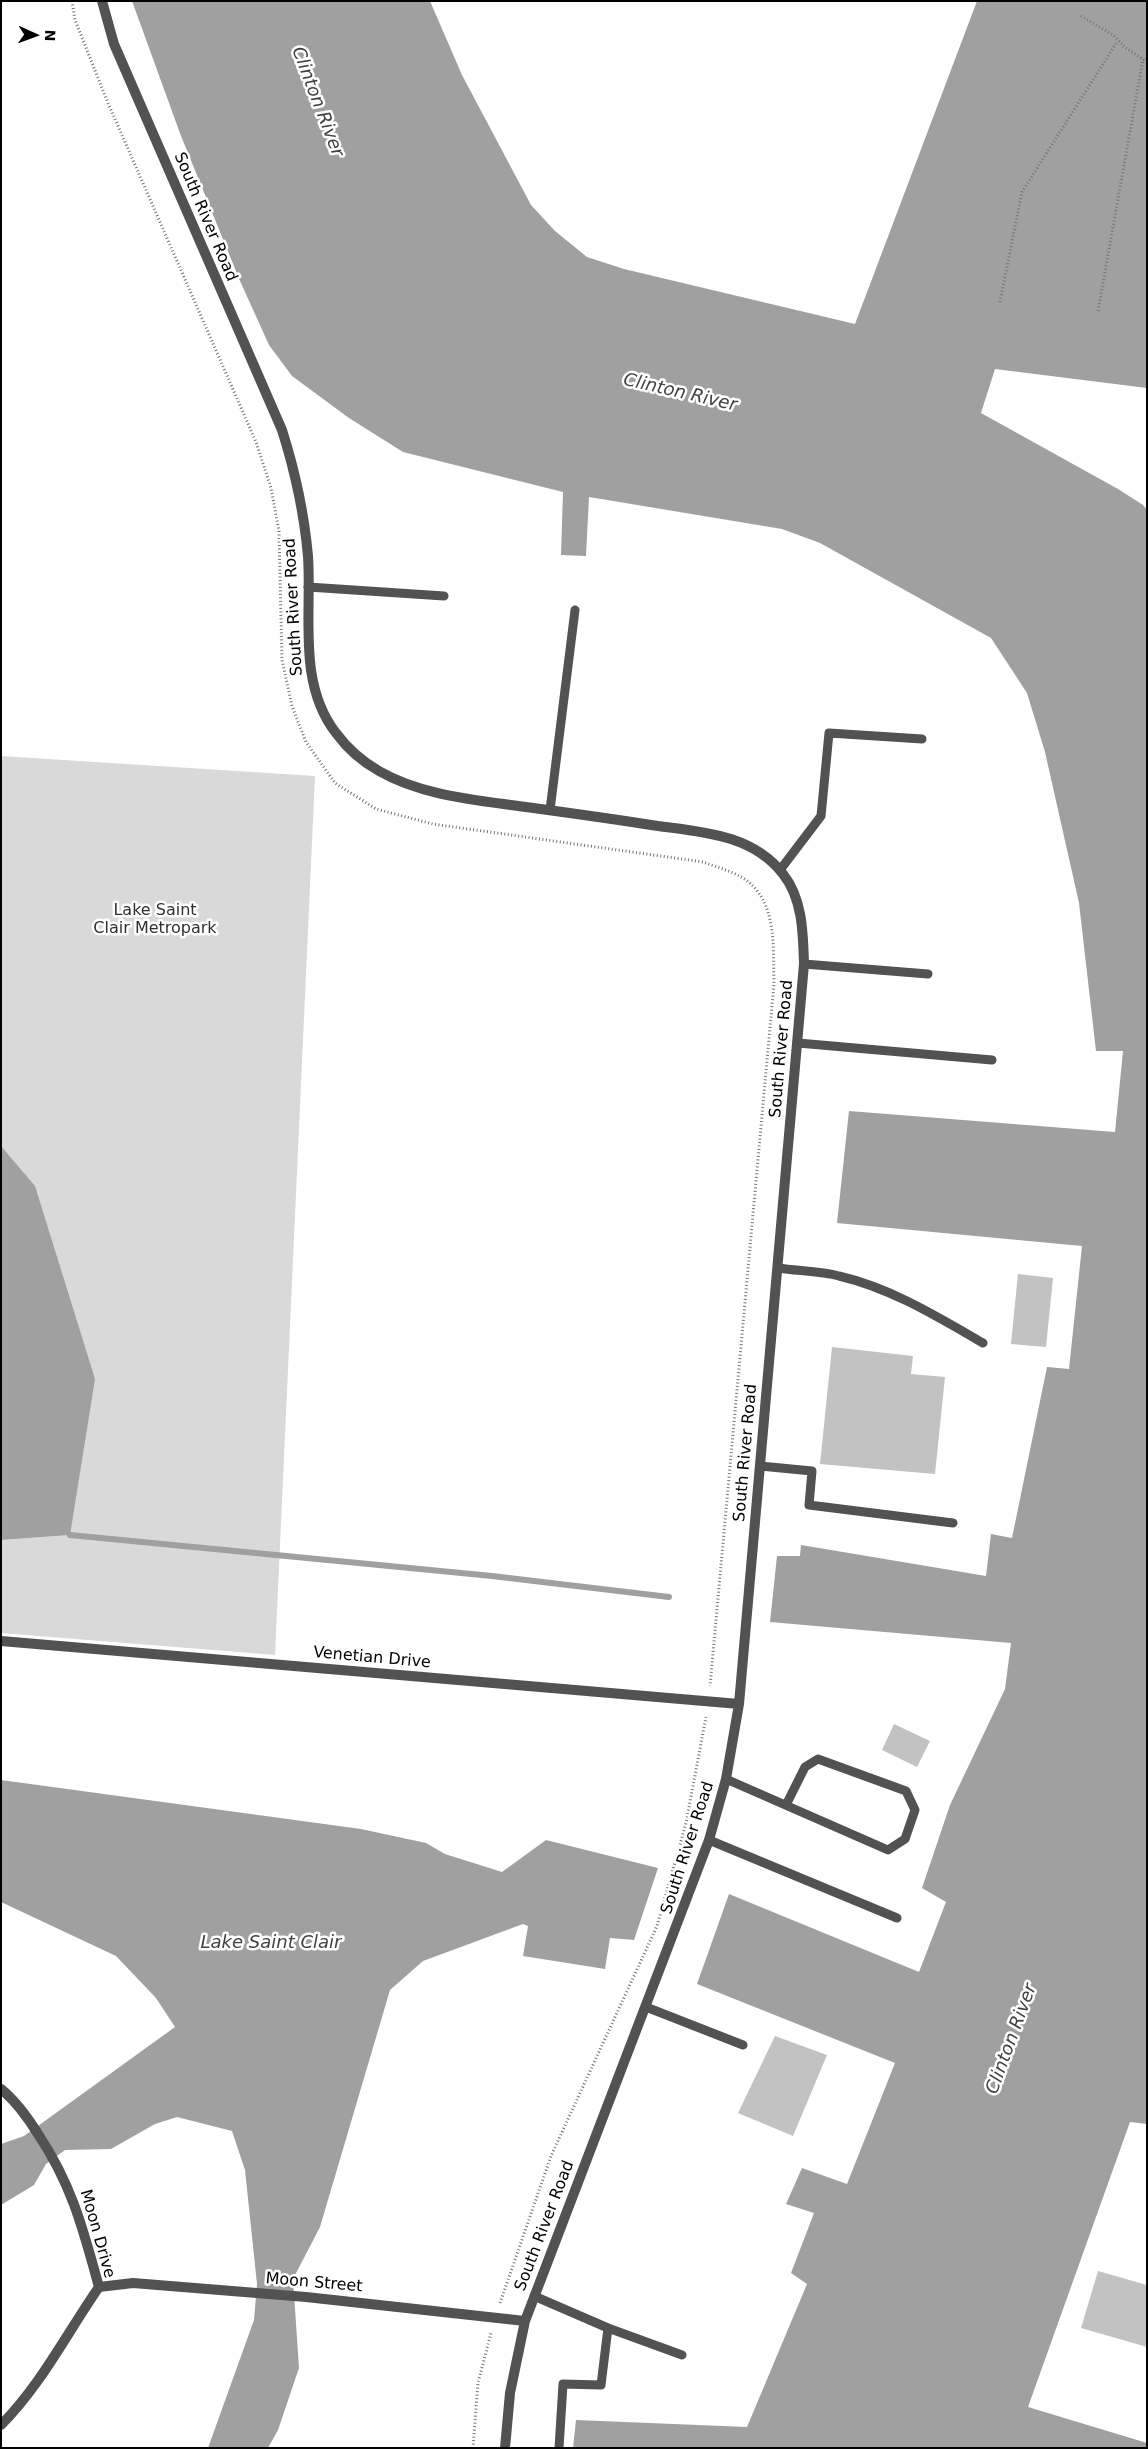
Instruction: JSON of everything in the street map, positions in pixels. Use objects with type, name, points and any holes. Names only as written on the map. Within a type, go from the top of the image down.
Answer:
[{"type":"street","name":"South River Road","points":[[102,1],[114,44],[282,430],[296,475],[303,511],[308,558],[310,660],[314,687],[323,713],[335,732],[352,751],[380,772],[420,787],[479,801],[712,834],[753,847],[780,870],[792,890],[802,920],[804,964],[798,1043],[739,1704],[726,1779],[709,1840],[534,2296],[526,2321],[510,2392],[505,2448]]},
{"type":"street","name":"Venetian Drive","points":[[1,1642],[739,1704]]},
{"type":"street","name":"Moon Drive","points":[[1,2089],[30,2121],[58,2164],[76,2206],[100,2288],[44,2372],[22,2402],[1,2425]]},
{"type":"street","name":"Moon Street","points":[[100,2288],[133,2283],[306,2297],[496,2316],[526,2321]]},
{"type":"lane","points":[[308,587],[444,596]]},
{"type":"lane","points":[[550,810],[575,610]]},
{"type":"lane","points":[[780,870],[821,816],[829,733],[922,739]]},
{"type":"lane","points":[[804,964],[928,974]]},
{"type":"lane","points":[[798,1043],[992,1060]]},
{"type":"lane","points":[[778,1268],[839,1276],[896,1296],[933,1314],[982,1343]]},
{"type":"lane","points":[[760,1466],[812,1471],[809,1505],[953,1523]]},
{"type":"lane","points":[[726,1779],[888,1850],[905,1839],[915,1810],[906,1791],[818,1759],[805,1767],[786,1805]]},
{"type":"lane","points":[[709,1840],[897,1918]]},
{"type":"lane","points":[[646,2007],[743,2045]]},
{"type":"lane","points":[[534,2296],[608,2328],[682,2355]]},
{"type":"lane","points":[[559,2448],[562,2384],[601,2385],[608,2328]]},
{"type":"path","points":[[72,1],[75,20],[108,103],[256,442],[271,488],[279,531],[282,660],[292,706],[306,742],[335,783],[376,809],[433,824],[704,862],[732,872],[752,884],[764,900],[773,933],[774,984],[715,1656],[704,1737],[686,1823],[657,1926],[551,2156],[515,2254],[478,2383],[473,2448]]},
{"type":"path","points":[[1081,16],[1113,35],[1124,46]]},
{"type":"path","points":[[1000,302],[1022,192],[1115,41],[1145,60],[1098,311]]},
{"type":"green space","name":"Lake Saint Clair Metropark","points":[[1,756],[315,776],[275,1655],[1,1633],[1,1540],[70,1535],[35,1187],[1,1146]]},
{"type":"water","name":"Clinton River","points":[[132,1],[430,1],[462,75],[531,205],[555,231],[587,257],[624,269],[855,324],[977,1],[1147,1],[1147,388],[995,369],[981,413],[1118,489],[1143,505],[1147,510],[1147,2124],[1130,2122],[1028,2407],[1147,2443],[1147,2448],[573,2448],[576,2420],[747,2427],[807,2284],[791,2273],[814,2213],[786,2204],[802,2168],[847,2184],[895,2063],[697,1984],[729,1894],[919,1972],[946,1902],[922,1888],[950,1805],[1005,1689],[1011,1643],[770,1622],[777,1556],[800,1556],[801,1545],[986,1576],[991,1534],[1012,1538],[1047,1367],[1069,1369],[1082,1246],[837,1223],[849,1111],[1115,1132],[1123,1051],[1096,1051],[1079,903],[1045,752],[1027,693],[991,638],[820,543],[782,529],[589,497],[586,556],[561,555],[563,492],[403,452],[349,418],[292,376],[269,345],[240,281],[181,136]]},
{"type":"water","points":[[1,1146],[35,1186],[95,1379],[70,1535],[1,1540]]},
{"type":"water","name":"Lake Saint Clair","points":[[1,1780],[361,1829],[426,1843],[445,1854],[502,1872],[546,1840],[658,1868],[634,1940],[610,1938],[605,1969],[523,1956],[528,1926],[523,1924],[423,1961],[390,1990],[320,2227],[293,2279],[299,2368],[278,2430],[268,2448],[208,2448],[254,2320],[257,2284],[245,2170],[232,2131],[177,2117],[155,2124],[111,2149],[65,2150],[46,2164],[34,2185],[1,2205],[1,2144],[24,2136],[175,2027],[156,1998],[116,1956],[1,1902]]},
{"type":"building","points":[[1018,1274],[1053,1278],[1046,1347],[1011,1344]]},
{"type":"building","points":[[832,1347],[913,1356],[911,1374],[945,1377],[935,1474],[820,1464]]},
{"type":"building","points":[[894,1724],[930,1741],[917,1767],[882,1750]]},
{"type":"building","points":[[775,2036],[827,2055],[793,2136],[738,2113]]},
{"type":"building","points":[[1098,2271],[1147,2285],[1147,2347],[1081,2328]]},
{"type":"waterway","points":[[70,1535],[492,1576],[669,1597]]}]
